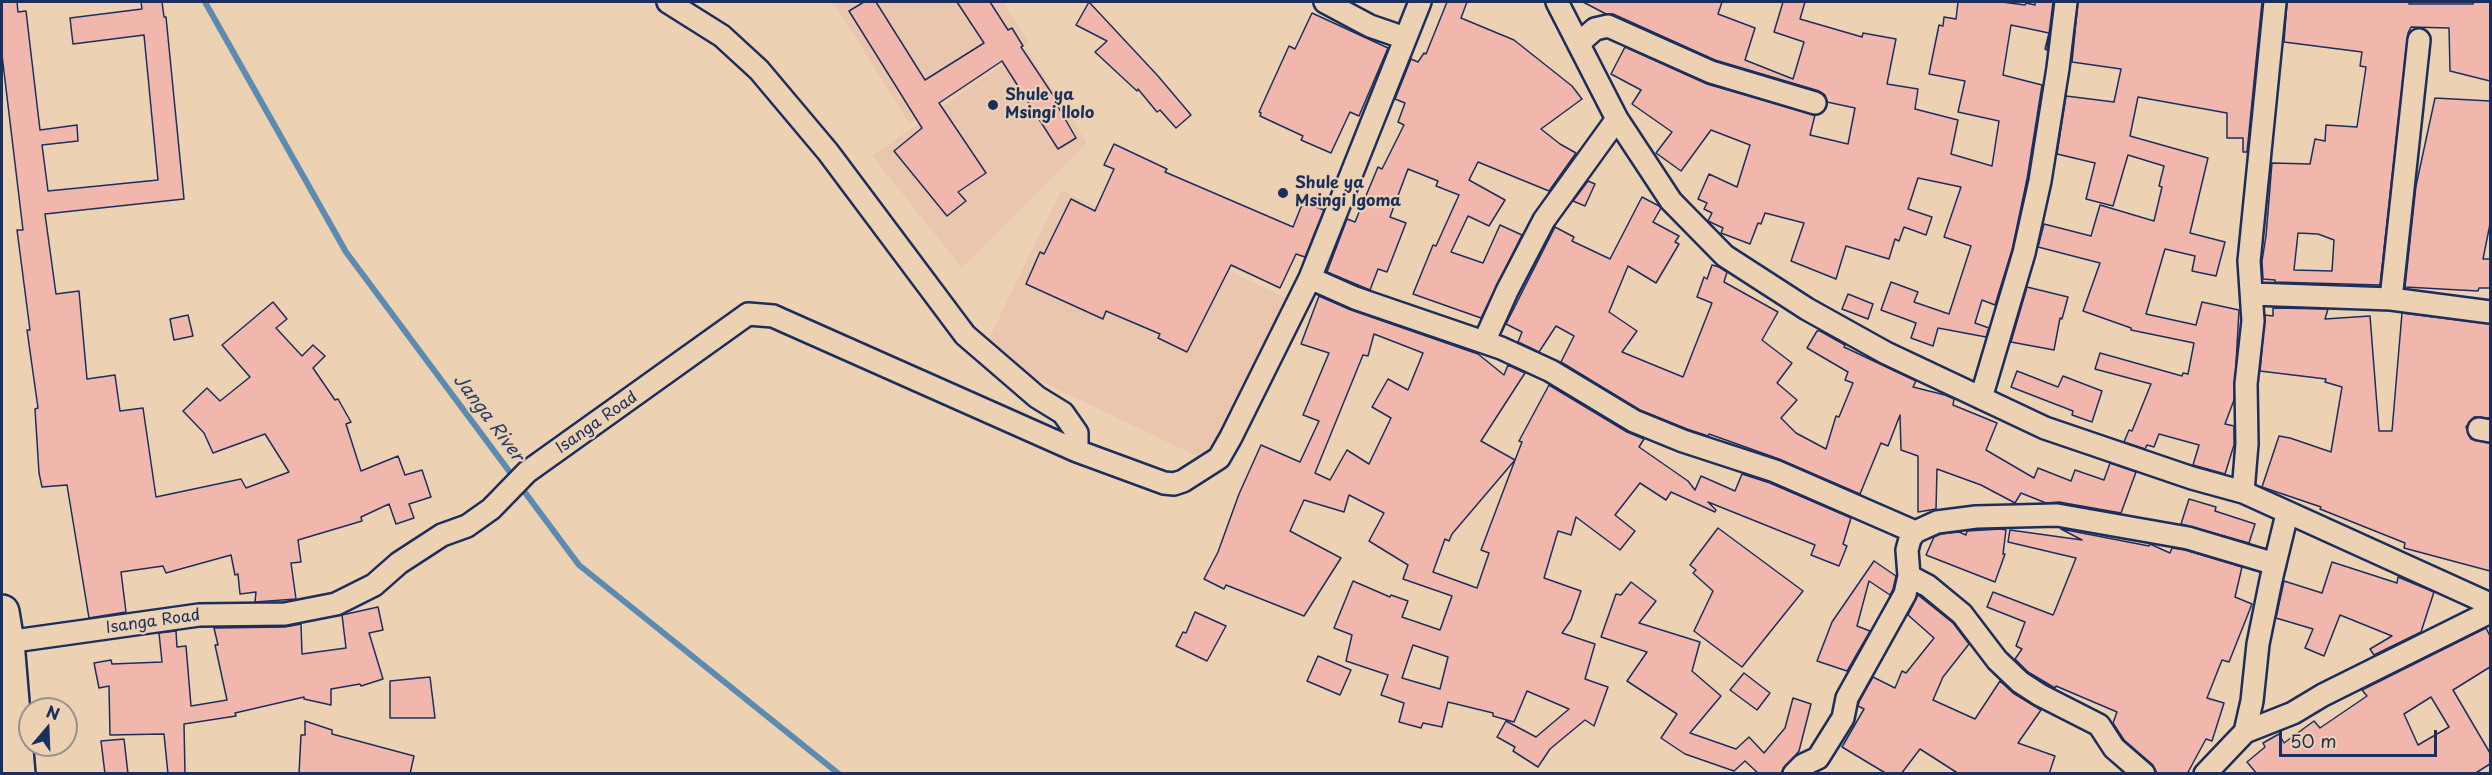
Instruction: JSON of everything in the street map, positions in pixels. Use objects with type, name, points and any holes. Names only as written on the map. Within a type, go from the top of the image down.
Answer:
[{"type":"highway","points":[[4,627],[18,774]]},
{"type":"street","points":[[668,2],[722,36],[759,70],[828,152],[965,334],[1037,396],[1063,413],[1077,433],[1077,451]]},
{"type":"street","points":[[1325,2],[1370,26],[1405,38]]},
{"type":"street","name":"Isanga Road","points":[[4,627],[199,615],[285,614],[336,604],[374,585],[399,563],[442,535],[467,525],[491,509],[527,472],[748,314],[773,316],[1077,451],[1164,483],[1174,484],[1183,481],[1219,458],[1310,278],[1420,2]]},
{"type":"street","points":[[1557,2],[1617,119],[1671,201],[1725,256],[1807,309],[1886,353],[2045,428],[2192,478],[2242,492],[2490,604]]},
{"type":"street","points":[[1981,398],[2024,253],[2040,181],[2066,2]]},
{"type":"street","points":[[2242,492],[2247,444],[2246,384],[2253,321],[2249,261],[2275,2]]},
{"type":"street","points":[[1579,43],[1595,29],[1608,26],[1711,72],[1815,103]]},
{"type":"street","points":[[2391,299],[2419,40]]},
{"type":"street","points":[[1484,342],[1507,291],[1544,220],[1617,119]]},
{"type":"street","points":[[1310,278],[1355,297],[1484,342],[1551,371],[1634,421],[1683,441],[1775,471],[1915,532]]},
{"type":"street","points":[[2252,294],[2391,299],[2490,312]]},
{"type":"street","points":[[2245,732],[2252,701],[2258,644],[2274,564],[2287,514]]},
{"type":"street","points":[[1794,774],[1803,765],[1818,758],[1844,718],[1847,698],[1905,594],[1909,576],[1907,550],[1910,538],[1915,532],[1937,522],[1976,517],[2057,515],[2188,538],[2274,564]]},
{"type":"street","points":[[1909,576],[1928,586],[1962,614],[1997,660],[2020,682],[2040,695],[2099,725],[2114,748],[2144,774]]},
{"type":"street","points":[[2205,774],[2245,732],[2293,713],[2323,695],[2490,612]]},
{"type":"shaded area","points":[[833,2],[1003,2],[1029,43],[995,64],[990,71],[965,89],[909,123]]},
{"type":"shaded area","points":[[1026,48],[1087,143],[962,268],[872,156]]},
{"type":"shaded area","points":[[1061,190],[1290,300],[1211,463],[982,353]]},
{"type":"building","points":[[2,2],[17,2],[18,12],[26,11],[40,130],[77,125],[78,141],[42,145],[48,191],[158,180],[144,35],[73,44],[70,18],[142,9],[141,2],[162,2],[164,17],[166,17],[184,199],[45,214],[56,294],[79,291],[87,379],[115,375],[120,411],[143,408],[156,497],[241,479],[246,488],[289,472],[265,434],[213,453],[204,433],[183,411],[207,388],[220,401],[250,377],[222,345],[273,302],[287,319],[276,328],[302,356],[313,345],[325,356],[313,368],[335,400],[338,399],[351,422],[346,424],[361,471],[398,456],[405,475],[422,470],[431,497],[409,504],[414,518],[396,524],[389,504],[361,517],[362,521],[298,540],[301,562],[291,563],[296,599],[255,602],[256,592],[240,594],[238,574],[235,575],[231,555],[166,573],[163,566],[121,572],[126,612],[89,618],[67,485],[42,487],[39,473],[35,409],[38,408],[17,230],[23,230],[2,55]]},
{"type":"building","points":[[864,2],[876,2],[925,80],[984,43],[957,2],[990,2],[1008,30],[1012,28],[1023,46],[1021,47],[1059,104],[1057,105],[1076,138],[1058,149],[1002,61],[939,103],[986,173],[958,192],[966,201],[947,216],[894,151],[922,128],[849,11]]},
{"type":"building","points":[[1089,2],[1191,115],[1176,128],[1160,110],[1157,112],[1138,89],[1137,91],[1095,52],[1107,41],[1076,25]]},
{"type":"building","points":[[1447,2],[1467,2],[1461,18],[1514,40],[1572,86],[1582,99],[1541,129],[1576,153],[1549,191],[1478,162],[1469,180],[1505,200],[1489,226],[1468,216],[1451,252],[1483,263],[1500,225],[1522,235],[1481,318],[1413,294],[1433,245],[1436,246],[1459,195],[1436,186],[1438,181],[1408,169],[1390,217],[1406,223],[1387,272],[1378,269],[1370,290],[1327,272],[1347,219],[1355,222],[1378,167],[1382,169],[1404,125],[1398,122],[1405,103],[1395,99],[1411,59],[1418,62],[1424,53],[1426,54]]},
{"type":"building","points":[[1583,2],[1722,2],[1718,14],[1755,28],[1745,60],[1793,79],[1804,42],[1774,32],[1783,2],[1805,2],[1800,19],[1862,37],[1863,33],[1896,39],[1887,84],[1918,89],[1915,109],[1958,120],[1951,154],[1992,166],[1999,121],[1958,112],[1965,81],[1929,74],[1939,25],[1943,26],[1944,17],[1956,19],[1958,2],[2035,5],[2035,2],[2053,2],[2047,50],[2045,49],[2049,33],[2011,25],[2003,75],[2042,85],[2027,179],[2012,250],[1995,305],[1982,300],[1975,323],[1989,328],[1986,337],[1938,328],[1933,346],[1911,338],[1916,323],[1881,310],[1891,282],[1918,292],[1914,302],[1949,314],[1971,246],[1944,237],[1961,187],[1918,178],[1908,209],[1932,217],[1926,235],[1904,227],[1899,241],[1895,239],[1889,259],[1846,246],[1836,279],[1791,261],[1804,223],[1765,213],[1761,224],[1758,223],[1750,244],[1721,233],[1723,228],[1708,221],[1712,213],[1704,209],[1707,203],[1698,199],[1709,174],[1737,187],[1750,145],[1711,130],[1681,171],[1656,153],[1672,132],[1632,104],[1641,90],[1611,74],[1625,47],[1707,84],[1815,115],[1810,135],[1848,144],[1855,108],[1827,102],[1825,95],[1819,91],[1715,60]]},
{"type":"building","points":[[2078,2],[2262,2],[2247,152],[2243,152],[2243,138],[2227,138],[2227,113],[2138,97],[2130,136],[2208,158],[2190,233],[2225,242],[2216,276],[2192,271],[2195,256],[2165,249],[2146,314],[2196,325],[2202,302],[2239,310],[2234,400],[2225,424],[2234,426],[2234,445],[2225,474],[2193,465],[2199,445],[2159,434],[2154,447],[2147,445],[2145,449],[2124,442],[2129,430],[2132,431],[2151,384],[2095,369],[2100,353],[2182,376],[2183,373],[2188,374],[2194,343],[2131,330],[2131,328],[2083,311],[2100,263],[2038,247],[2044,224],[2091,236],[2100,205],[2154,221],[2162,187],[2159,186],[2164,166],[2128,155],[2113,206],[2086,199],[2095,163],[2057,154],[2066,96],[2114,102],[2121,69],[2072,62]]},
{"type":"building","points":[[2287,2],[2473,4],[2474,2],[2490,2],[2490,81],[2450,71],[2449,28],[2411,27],[2408,33],[2380,285],[2275,282],[2275,280],[2263,279],[2262,261],[2272,163],[2310,164],[2315,139],[2325,141],[2326,125],[2357,127],[2366,67],[2360,66],[2362,52],[2284,42]],"holes":[[[2298,233],[2318,234],[2334,240],[2332,271],[2294,270]]]},
{"type":"building","points":[[1312,13],[1388,48],[1359,116],[1350,112],[1331,153],[1301,140],[1303,136],[1260,116],[1259,112],[1289,46],[1295,49]]},
{"type":"building","points":[[2435,98],[2490,101],[2490,224],[2483,259],[2490,259],[2490,288],[2479,288],[2478,291],[2405,287],[2416,186]]},
{"type":"building","points":[[1114,144],[1167,169],[1165,172],[1293,227],[1303,202],[1324,210],[1305,257],[1296,254],[1280,288],[1231,265],[1187,352],[1158,338],[1160,334],[1106,311],[1103,319],[1026,284],[1040,252],[1044,254],[1071,199],[1095,211],[1114,169],[1104,165]]},
{"type":"building","points":[[1588,181],[1595,184],[1585,206],[1573,201]]},
{"type":"building","points":[[1642,197],[1661,208],[1653,222],[1679,236],[1675,242],[1679,244],[1656,283],[1628,266],[1609,312],[1637,331],[1622,352],[1683,377],[1712,303],[1697,297],[1704,277],[1707,279],[1712,265],[1719,267],[1727,272],[1724,282],[1778,312],[1762,340],[1792,363],[1777,383],[1797,400],[1781,418],[1796,433],[1826,449],[1836,416],[1839,417],[1853,383],[1845,380],[1848,372],[1807,348],[1817,331],[1820,331],[1845,345],[1844,347],[1916,381],[1913,387],[1945,395],[1954,399],[1953,405],[1997,423],[1986,450],[2034,478],[2038,468],[2071,481],[2075,470],[2104,480],[2110,463],[2136,472],[2121,513],[2059,502],[2046,503],[2021,493],[2015,503],[1981,485],[1937,469],[1936,509],[1918,512],[1918,456],[1901,450],[1900,415],[1888,446],[1881,443],[1860,494],[1779,459],[1709,434],[1708,436],[1687,429],[1640,410],[1561,362],[1574,336],[1556,326],[1539,352],[1518,342],[1522,332],[1506,324],[1555,227],[1574,237],[1572,241],[1610,259]]},
{"type":"building","points":[[2027,287],[2068,297],[2062,319],[2060,318],[2054,350],[2011,342]]},
{"type":"building","points":[[1848,294],[1873,304],[1868,319],[1842,309]]},
{"type":"building","points":[[1319,296],[1351,310],[1478,354],[1504,375],[1508,365],[1525,373],[1481,441],[1515,460],[1522,442],[1519,441],[1549,385],[1627,432],[1644,439],[1639,447],[1688,481],[1695,490],[1701,476],[1735,491],[1742,474],[1770,483],[1851,518],[1843,544],[1847,546],[1839,566],[1811,555],[1815,545],[1708,502],[1716,510],[1715,512],[1671,492],[1666,500],[1640,483],[1615,515],[1635,531],[1620,550],[1576,517],[1571,535],[1558,531],[1544,578],[1581,591],[1571,620],[1562,633],[1595,644],[1585,679],[1608,687],[1594,726],[1585,720],[1550,749],[1538,767],[1513,751],[1515,747],[1497,737],[1506,721],[1536,737],[1569,709],[1527,691],[1514,722],[1493,716],[1493,713],[1448,702],[1442,727],[1423,723],[1421,728],[1399,722],[1404,703],[1381,695],[1388,675],[1346,661],[1352,635],[1334,628],[1353,581],[1390,597],[1391,595],[1408,601],[1402,617],[1440,630],[1452,596],[1403,579],[1408,565],[1369,541],[1384,513],[1349,495],[1344,512],[1304,500],[1290,531],[1341,558],[1304,616],[1226,585],[1224,589],[1204,579],[1218,552],[1239,494],[1261,445],[1300,462],[1319,421],[1303,415],[1329,353],[1301,344]],"holes":[[[1374,334],[1423,353],[1408,390],[1388,379],[1372,407],[1391,418],[1369,464],[1347,450],[1330,480],[1315,473],[1363,355],[1368,356]],[[1515,460],[1481,550],[1489,553],[1477,588],[1433,572],[1445,539],[1449,541],[1452,534]],[[1413,645],[1448,657],[1440,689],[1402,678]]]},
{"type":"building","points":[[2273,308],[2328,309],[2325,319],[2370,316],[2379,431],[2392,431],[2402,313],[2490,324],[2490,418],[2474,417],[2466,427],[2471,439],[2490,443],[2490,571],[2404,548],[2405,543],[2320,509],[2321,507],[2262,487],[2279,436],[2331,452],[2342,387],[2325,382],[2326,379],[2260,371],[2265,315],[2273,316]]},
{"type":"building","points":[[188,315],[193,336],[174,340],[170,319]]},
{"type":"building","points":[[2017,371],[2058,387],[2063,376],[2102,391],[2092,422],[2072,415],[2073,411],[2011,387]]},
{"type":"building","points":[[2189,499],[2216,507],[2215,511],[2255,524],[2249,543],[2181,524]]},
{"type":"building","points":[[1718,528],[1803,591],[1742,667],[1694,631],[1713,591],[1693,573],[1696,570],[1690,565]]},
{"type":"building","points":[[2061,529],[2149,546],[2150,544],[2170,553],[2172,548],[2185,550],[2242,567],[2235,597],[2252,604],[2229,662],[2222,660],[2207,698],[2224,703],[2212,741],[2206,739],[2187,774],[2156,774],[2153,765],[2124,740],[2113,723],[2117,712],[2056,686],[2055,688],[2028,672],[2015,659],[2022,649],[2016,646],[2025,622],[1987,607],[1993,592],[2053,615],[2076,558],[2008,542],[2010,530],[2082,540]]},
{"type":"building","points":[[2006,530],[2003,554],[2005,554],[1995,582],[1926,555],[1934,537],[1941,534],[1959,532],[1966,535],[1967,531]]},
{"type":"building","points":[[1874,561],[1896,576],[1890,595],[1869,581],[1857,626],[1870,631],[1847,671],[1817,661],[1832,622]]},
{"type":"building","points":[[2332,562],[2397,583],[2398,577],[2434,592],[2421,632],[2374,655],[2370,649],[2392,636],[2340,615],[2324,656],[2305,648],[2313,629],[2276,618],[2284,581],[2322,593]]},
{"type":"building","points":[[1631,582],[1656,601],[1639,623],[1700,642],[1692,671],[1721,696],[1690,733],[1736,749],[1749,737],[1764,753],[1785,728],[1793,698],[1811,704],[1799,751],[1780,774],[1759,774],[1745,761],[1734,771],[1685,754],[1661,738],[1677,714],[1627,681],[1647,652],[1601,637],[1616,594],[1621,595]]},
{"type":"building","points":[[1918,595],[1953,623],[1969,644],[1943,677],[1933,700],[1975,719],[2000,681],[2013,693],[2041,710],[2018,743],[2055,756],[2049,774],[1959,774],[1920,749],[1901,774],[1887,774],[1842,747],[1864,709],[1858,706],[1859,702],[1873,677],[1895,688],[1902,671],[1906,673],[1934,638],[1908,615]]},
{"type":"building","points":[[378,607],[383,630],[369,633],[383,679],[361,686],[360,684],[331,689],[331,705],[304,699],[304,697],[235,713],[236,716],[184,724],[185,774],[168,774],[164,734],[110,735],[109,686],[99,688],[94,663],[111,660],[112,664],[162,662],[159,633],[176,631],[177,647],[186,646],[191,706],[227,700],[215,645],[218,645],[214,628],[285,627],[301,624],[302,654],[346,648],[342,615]]},
{"type":"building","points":[[1195,612],[1226,626],[1207,661],[1176,646],[1183,632],[1186,633]]},
{"type":"building","points":[[2486,628],[2490,636],[2490,667],[2453,690],[2490,753],[2490,764],[2474,774],[2257,774],[2247,762],[2265,747],[2263,743],[2279,734],[2284,743],[2314,721],[2320,728],[2367,696],[2362,690]],"holes":[[[2431,697],[2449,727],[2418,745],[2404,714]]]},
{"type":"building","points":[[1318,656],[1351,670],[1340,695],[1307,681]]},
{"type":"building","points":[[1744,673],[1770,693],[1757,710],[1730,690]]},
{"type":"building","points":[[430,677],[435,718],[390,718],[390,681]]},
{"type":"building","points":[[305,721],[332,730],[332,734],[414,756],[410,774],[299,774],[301,735],[305,735]]},
{"type":"building","points":[[124,739],[128,774],[105,774],[101,741]]},
{"type":"waterway","name":"Janga River","points":[[205,2],[346,252],[579,565],[839,774]]},
{"type":"place","name":"Shule ya Msingi Ilolo","points":[[993,105]]},
{"type":"place","name":"Shule ya Msingi Igoma","points":[[1283,193]]}]
